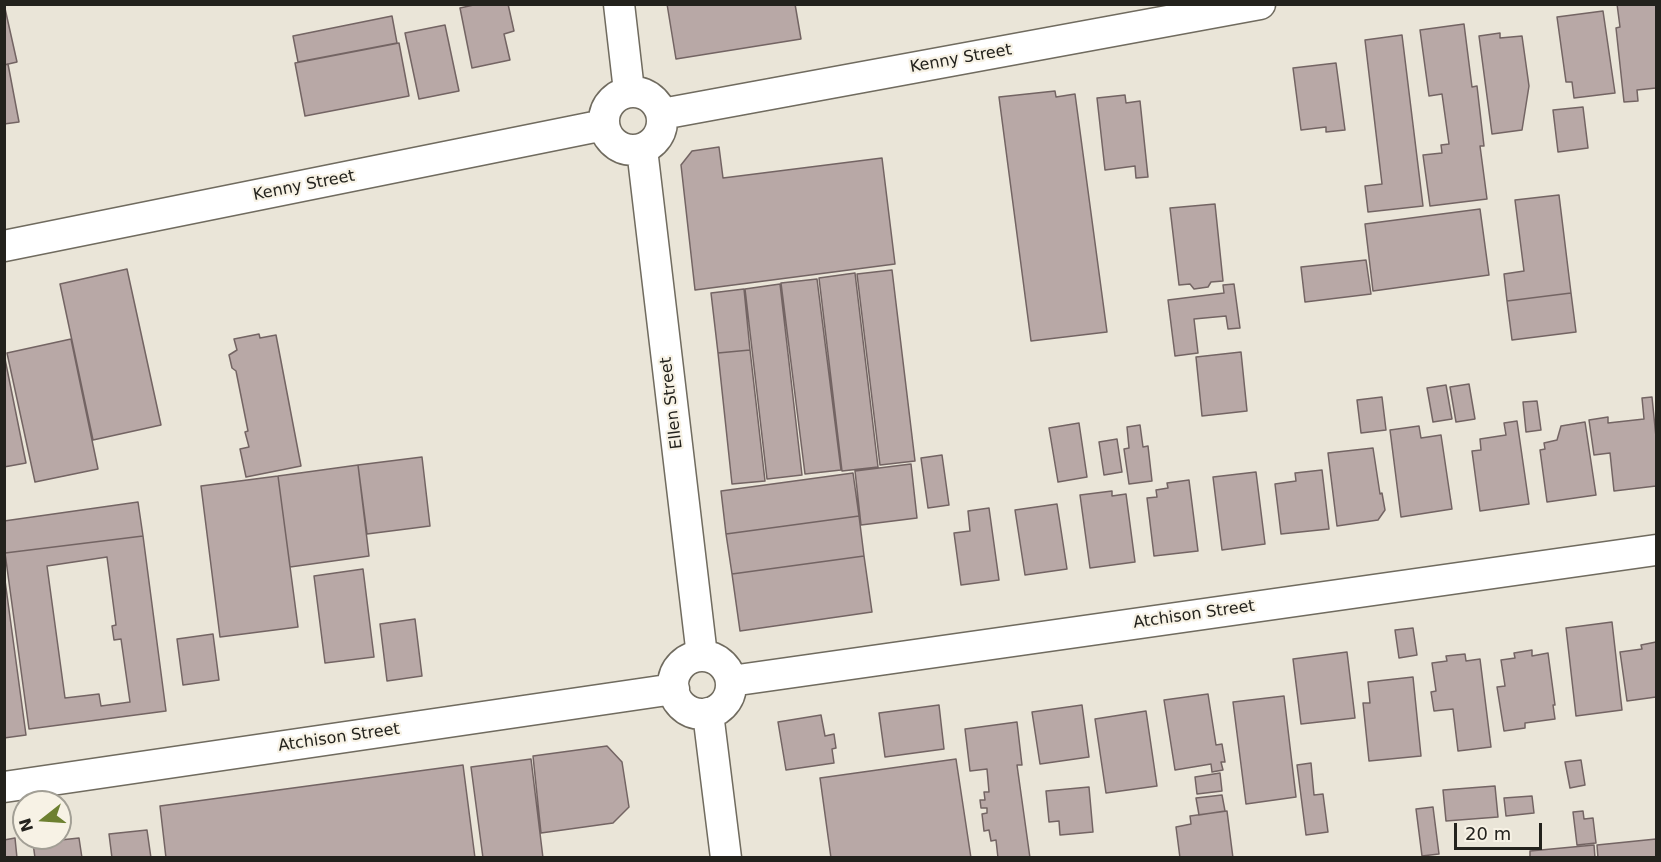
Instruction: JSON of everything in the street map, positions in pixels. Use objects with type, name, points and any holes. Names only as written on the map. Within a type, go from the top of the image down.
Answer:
[{"type":"street","points":[[619,4],[629,91]]},
{"type":"street","name":"Kenny Street","points":[[662,114],[1260,4]]},
{"type":"street","points":[[629,91],[647,94],[655,100],[662,114],[662,128],[658,137],[642,149],[621,148],[607,134],[604,125],[604,116],[612,99],[629,91]]},
{"type":"street","name":"Kenny Street","points":[[4,246],[604,125]]},
{"type":"street","name":"Ellen Street","points":[[642,149],[702,656]]},
{"type":"street","name":"Atchison Street","points":[[731,681],[1656,550]]},
{"type":"street","points":[[702,656],[714,659],[725,666],[731,681],[730,694],[719,709],[708,713],[693,713],[678,701],[674,689],[676,673],[689,659],[702,656]]},
{"type":"street","name":"Atchison Street","points":[[4,787],[674,689]]},
{"type":"street","points":[[708,713],[726,858]]},
{"type":"building","points":[[4,4],[17,62],[4,65]]},
{"type":"building","points":[[478,4],[508,4],[514,31],[504,34],[510,60],[472,68],[460,8]]},
{"type":"building","points":[[667,4],[795,4],[801,39],[676,59]]},
{"type":"building","points":[[1617,4],[1656,4],[1656,88],[1637,90],[1638,101],[1624,102],[1616,28],[1620,27]]},
{"type":"building","points":[[1603,11],[1615,93],[1574,98],[1572,82],[1566,82],[1557,17]]},
{"type":"building","points":[[392,16],[397,43],[298,62],[293,36]]},
{"type":"building","points":[[1464,24],[1472,87],[1477,86],[1484,146],[1480,146],[1487,199],[1430,206],[1423,155],[1442,153],[1441,145],[1449,144],[1442,94],[1429,96],[1420,30]]},
{"type":"building","points":[[445,25],[459,91],[419,99],[405,33]]},
{"type":"building","points":[[1500,33],[1500,38],[1522,36],[1529,86],[1522,130],[1492,134],[1479,36]]},
{"type":"building","points":[[1402,35],[1423,206],[1368,212],[1365,186],[1382,184],[1365,40]]},
{"type":"building","points":[[399,43],[409,96],[305,116],[295,63]]},
{"type":"building","points":[[1336,63],[1345,130],[1326,132],[1326,127],[1301,130],[1293,68]]},
{"type":"building","points":[[8,64],[19,122],[4,124],[4,65]]},
{"type":"building","points":[[1055,91],[1056,97],[1075,94],[1107,332],[1031,341],[999,97]]},
{"type":"building","points":[[1125,95],[1126,103],[1140,101],[1148,177],[1136,178],[1135,166],[1105,170],[1097,98]]},
{"type":"building","points":[[1583,107],[1588,148],[1558,152],[1553,110]]},
{"type":"building","points":[[719,147],[723,178],[882,158],[895,264],[695,290],[681,165],[692,151]]},
{"type":"building","points":[[1559,195],[1571,293],[1507,301],[1504,274],[1524,271],[1515,200]]},
{"type":"building","points":[[1215,204],[1223,281],[1211,282],[1208,287],[1194,289],[1190,284],[1179,285],[1170,208]]},
{"type":"building","points":[[1480,209],[1489,275],[1373,291],[1365,224]]},
{"type":"building","points":[[1366,260],[1371,294],[1305,302],[1301,267]]},
{"type":"building","points":[[127,269],[161,425],[93,440],[60,284]]},
{"type":"building","points":[[892,270],[915,461],[880,465],[857,274]]},
{"type":"building","points":[[855,273],[878,467],[842,471],[819,278]]},
{"type":"building","points":[[817,279],[841,470],[805,474],[781,283]]},
{"type":"building","points":[[780,284],[802,475],[767,479],[745,289]]},
{"type":"building","points":[[1234,284],[1240,328],[1228,329],[1226,316],[1194,319],[1198,353],[1175,356],[1168,300],[1224,293],[1223,285]]},
{"type":"building","points":[[744,289],[750,350],[718,353],[711,293]]},
{"type":"building","points":[[1571,293],[1576,332],[1512,340],[1507,301]]},
{"type":"building","points":[[259,334],[260,338],[276,335],[301,466],[246,477],[240,449],[249,447],[245,432],[248,431],[236,371],[232,368],[229,355],[237,350],[234,339]]},
{"type":"building","points":[[71,339],[98,469],[35,482],[7,353]]},
{"type":"building","points":[[750,350],[765,481],[732,484],[718,353]]},
{"type":"building","points":[[1241,352],[1247,411],[1202,416],[1196,357]]},
{"type":"building","points":[[4,354],[26,463],[4,467]]},
{"type":"building","points":[[1469,384],[1475,419],[1456,422],[1450,387]]},
{"type":"building","points":[[1446,385],[1452,419],[1433,422],[1427,388]]},
{"type":"building","points":[[1382,397],[1386,430],[1361,433],[1357,400]]},
{"type":"building","points":[[1652,397],[1656,437],[1656,486],[1614,491],[1610,453],[1594,455],[1589,420],[1608,417],[1608,423],[1644,419],[1642,398]]},
{"type":"building","points":[[1537,401],[1541,430],[1526,432],[1523,402]]},
{"type":"building","points":[[1517,421],[1529,504],[1480,511],[1472,451],[1481,450],[1480,439],[1506,435],[1504,423]]},
{"type":"building","points":[[1585,422],[1596,495],[1547,502],[1540,450],[1545,449],[1544,443],[1557,440],[1561,426]]},
{"type":"building","points":[[1079,423],[1087,477],[1058,482],[1049,428]]},
{"type":"building","points":[[1140,425],[1143,447],[1148,446],[1152,481],[1129,484],[1124,449],[1129,448],[1127,427]]},
{"type":"building","points":[[1419,426],[1421,438],[1441,435],[1452,509],[1401,517],[1390,430]]},
{"type":"building","points":[[1117,439],[1122,472],[1104,475],[1099,442]]},
{"type":"building","points":[[1373,448],[1380,494],[1382,493],[1385,510],[1378,520],[1337,526],[1328,453]]},
{"type":"building","points":[[942,455],[949,505],[928,508],[921,458]]},
{"type":"building","points":[[422,457],[430,526],[367,534],[358,465]]},
{"type":"building","points":[[911,464],[917,518],[861,525],[855,471]]},
{"type":"building","points":[[358,465],[369,556],[290,567],[278,476]]},
{"type":"building","points":[[1322,470],[1329,529],[1281,534],[1275,484],[1296,481],[1295,473]]},
{"type":"building","points":[[1256,472],[1265,544],[1222,550],[1213,477]]},
{"type":"building","points":[[853,473],[859,516],[726,534],[721,491]]},
{"type":"building","points":[[278,476],[298,627],[220,637],[201,486]]},
{"type":"building","points":[[1189,480],[1198,551],[1154,556],[1147,498],[1157,497],[1156,490],[1168,488],[1167,483]]},
{"type":"building","points":[[1112,491],[1112,496],[1126,494],[1135,562],[1090,568],[1080,495]]},
{"type":"building","points":[[138,502],[143,536],[5,553],[4,521]]},
{"type":"building","points":[[1057,504],[1067,569],[1025,575],[1015,510]]},
{"type":"building","points":[[989,508],[999,580],[961,585],[954,533],[970,531],[968,511]]},
{"type":"building","points":[[859,516],[864,556],[732,574],[726,534]]},
{"type":"building","points":[[143,536],[166,711],[29,729],[5,553]]},
{"type":"building","points":[[864,556],[872,612],[740,631],[732,574]]},
{"type":"building","points":[[107,557],[116,625],[112,626],[114,640],[121,639],[130,702],[101,706],[99,694],[65,698],[47,566]]},
{"type":"building","points":[[363,569],[374,657],[325,663],[314,576]]},
{"type":"building","points":[[4,573],[26,735],[4,738]]},
{"type":"building","points":[[415,619],[422,676],[387,681],[380,624]]},
{"type":"building","points":[[1612,622],[1622,710],[1576,716],[1566,628]]},
{"type":"building","points":[[1413,628],[1417,655],[1399,658],[1395,630]]},
{"type":"building","points":[[213,634],[219,680],[183,685],[177,639]]},
{"type":"building","points":[[1656,642],[1656,697],[1627,701],[1620,652],[1642,649],[1641,645]]},
{"type":"building","points":[[1532,650],[1532,656],[1548,653],[1555,719],[1525,723],[1525,728],[1504,731],[1497,687],[1505,686],[1501,660],[1515,658],[1514,653]]},
{"type":"building","points":[[1347,652],[1355,718],[1301,724],[1293,659]]},
{"type":"building","points":[[1465,654],[1466,661],[1480,659],[1491,747],[1458,751],[1453,709],[1434,711],[1431,692],[1436,691],[1432,663],[1447,661],[1446,656]]},
{"type":"building","points":[[1413,677],[1421,756],[1369,761],[1363,703],[1370,703],[1368,682]]},
{"type":"building","points":[[1208,694],[1216,745],[1222,744],[1225,762],[1221,762],[1223,770],[1212,772],[1211,764],[1175,770],[1164,700]]},
{"type":"building","points":[[1284,696],[1296,797],[1246,804],[1233,702]]},
{"type":"building","points":[[939,705],[944,749],[885,757],[879,713]]},
{"type":"building","points":[[1082,705],[1089,757],[1040,764],[1032,712]]},
{"type":"building","points":[[1146,711],[1157,786],[1106,793],[1095,719]]},
{"type":"building","points":[[821,715],[825,736],[834,734],[836,748],[832,749],[834,763],[786,770],[778,722]]},
{"type":"building","points":[[1017,722],[1022,765],[1017,765],[1030,858],[998,858],[996,840],[991,841],[989,830],[984,831],[982,814],[987,813],[987,808],[981,808],[980,800],[985,800],[984,792],[989,792],[987,769],[970,771],[965,729]]},
{"type":"building","points":[[607,746],[622,762],[629,807],[613,823],[541,833],[533,756]]},
{"type":"building","points":[[531,759],[543,858],[483,858],[471,767]]},
{"type":"building","points":[[956,759],[971,858],[831,858],[820,778]]},
{"type":"building","points":[[1581,760],[1585,785],[1570,788],[1565,762]]},
{"type":"building","points":[[1311,763],[1314,795],[1323,794],[1328,832],[1306,835],[1297,765]]},
{"type":"building","points":[[463,765],[475,858],[166,858],[160,806]]},
{"type":"building","points":[[1220,773],[1222,791],[1197,794],[1195,777]]},
{"type":"building","points":[[1495,786],[1498,817],[1446,821],[1443,790]]},
{"type":"building","points":[[1089,787],[1093,832],[1060,835],[1059,821],[1049,822],[1046,791]]},
{"type":"building","points":[[1222,795],[1225,811],[1199,815],[1196,798]]},
{"type":"building","points":[[1532,796],[1534,813],[1506,816],[1504,798]]},
{"type":"building","points":[[1433,807],[1439,854],[1422,856],[1416,809]]},
{"type":"building","points":[[1227,811],[1233,858],[1180,858],[1176,827],[1191,824],[1190,816]]},
{"type":"building","points":[[1583,811],[1584,819],[1593,818],[1596,843],[1577,845],[1573,812]]},
{"type":"building","points":[[147,830],[151,858],[112,858],[109,834]]},
{"type":"building","points":[[79,838],[82,858],[35,858],[34,850],[72,850],[72,839]]},
{"type":"building","points":[[12,839],[12,850],[16,850],[17,858],[4,858],[4,840]]},
{"type":"building","points":[[1656,839],[1656,858],[1598,858],[1597,845]]},
{"type":"building","points":[[1594,845],[1595,858],[1530,858],[1530,851]]}]
